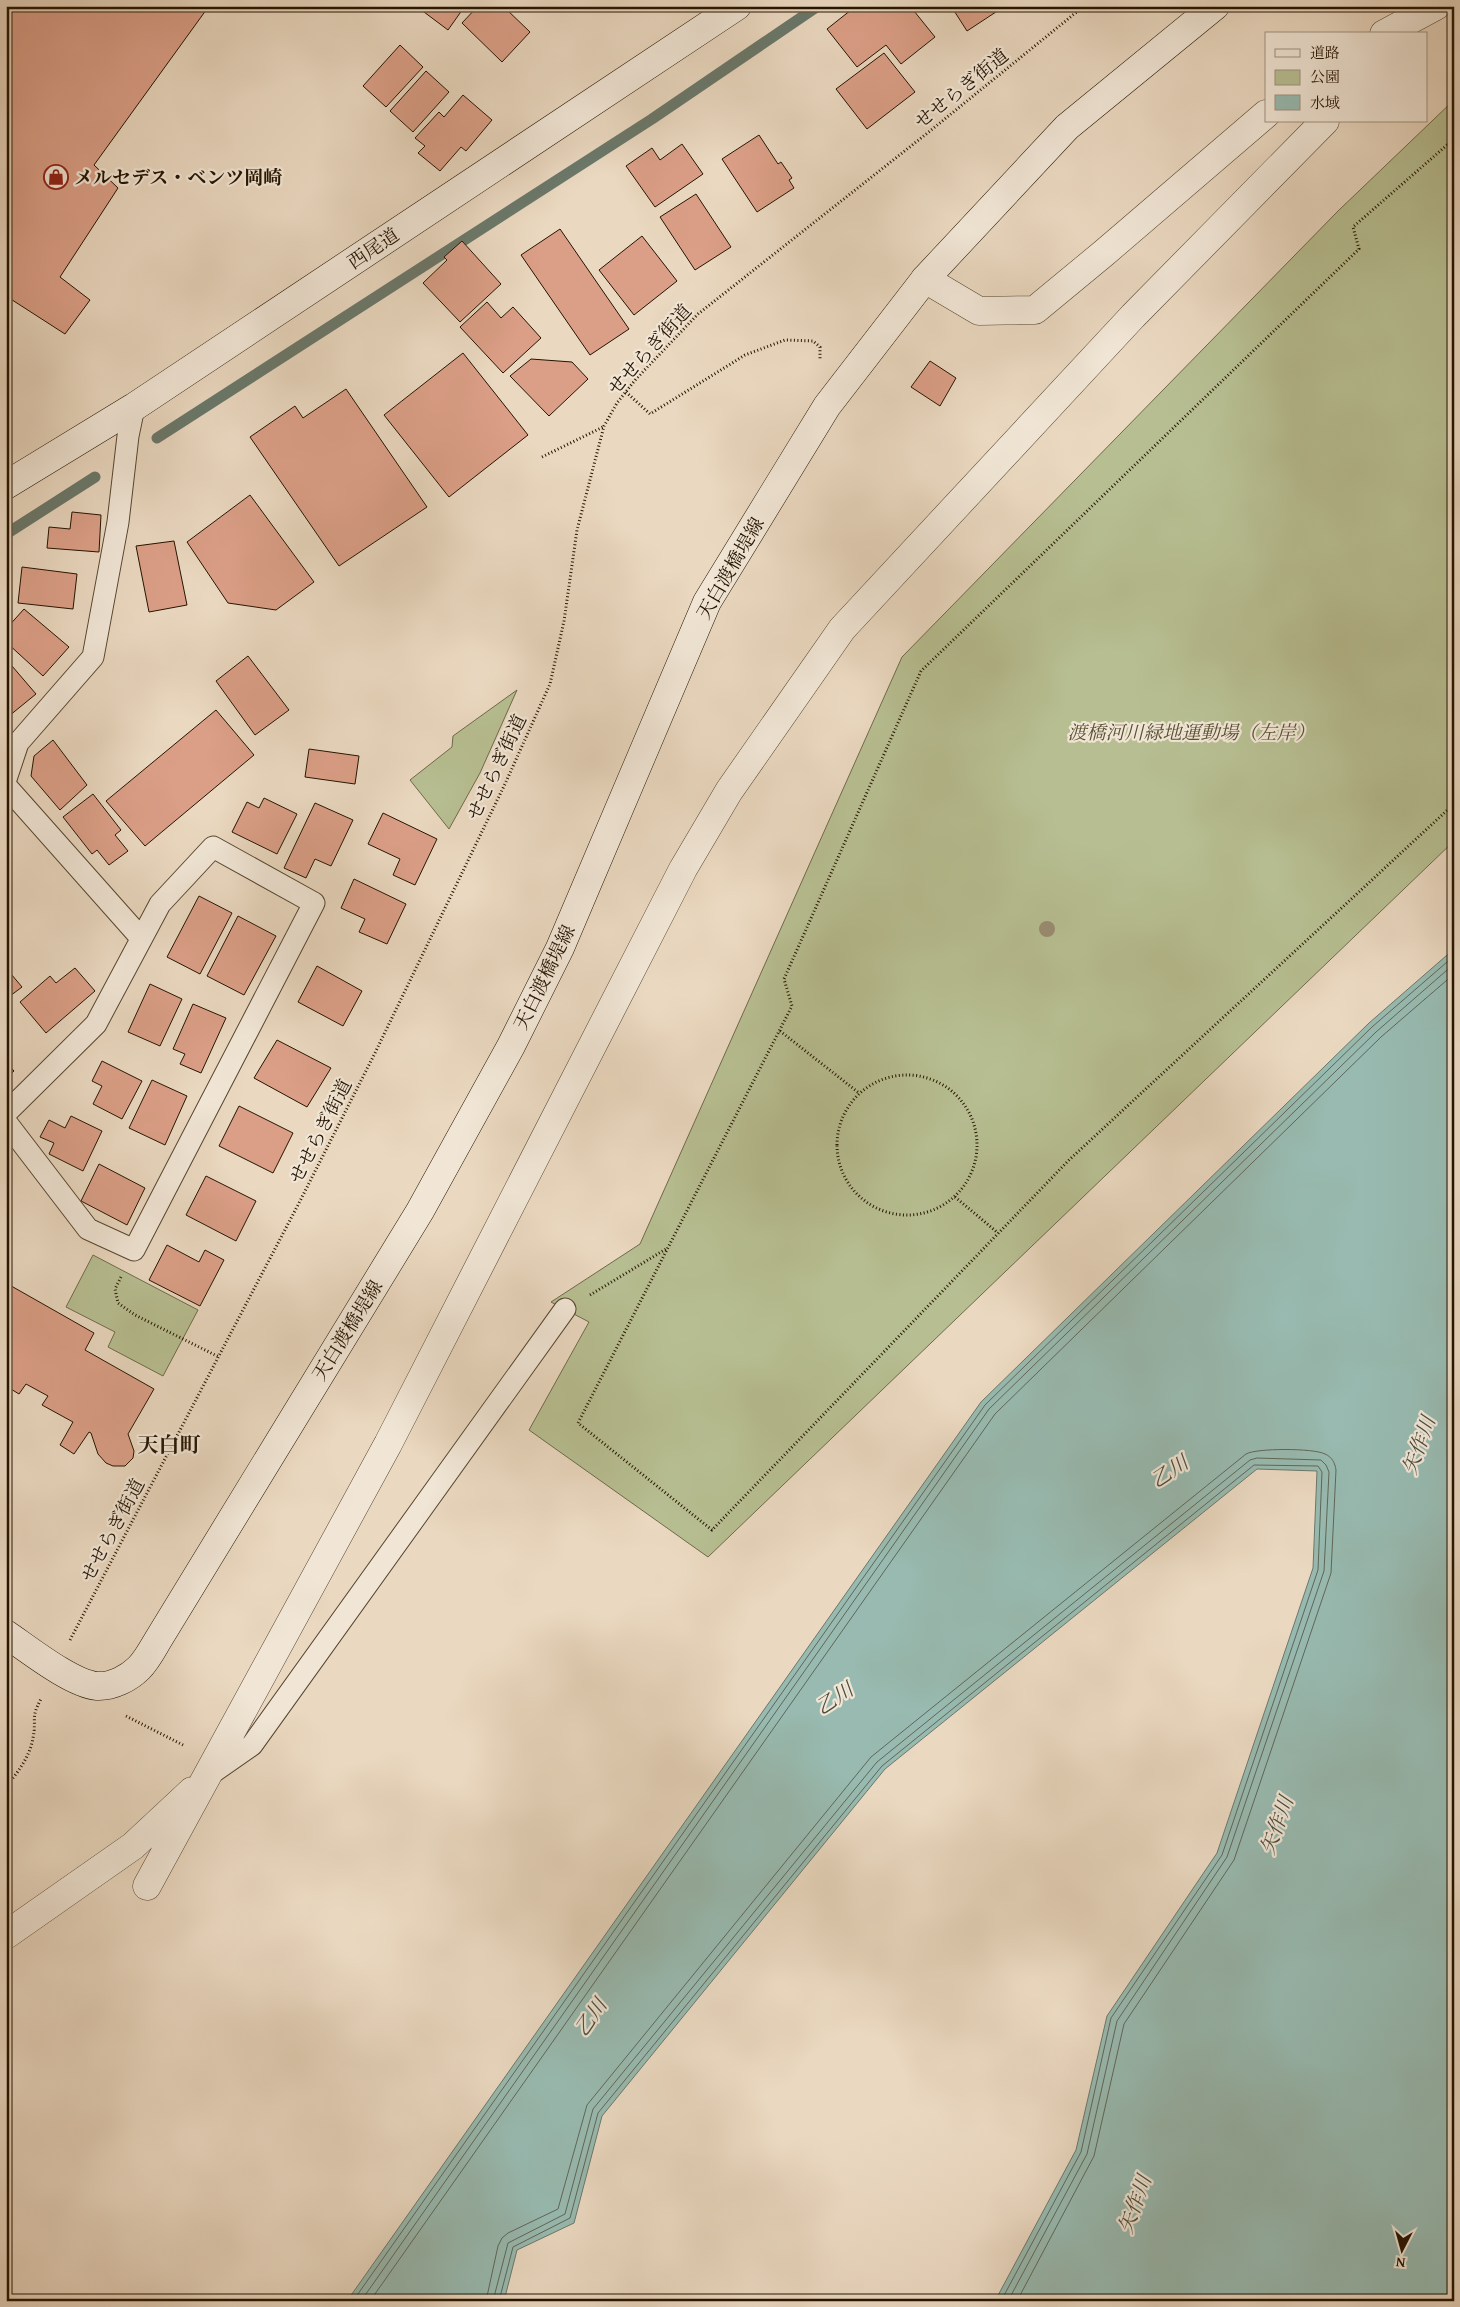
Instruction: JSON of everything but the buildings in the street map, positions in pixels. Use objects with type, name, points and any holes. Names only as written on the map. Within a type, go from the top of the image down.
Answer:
[{"type":"street","name":"西尾道","points":[[6,486],[134,407],[737,6]]},
{"type":"street","name":"天白渡橋堤線","points":[[56,1667],[80,1681],[98,1686],[113,1684],[126,1678],[140,1667],[161,1636],[420,1211],[511,1046],[560,948],[706,602],[827,406],[925,279],[1067,126],[1215,6]]},
{"type":"street","points":[[1388,32],[1420,18]]},
{"type":"street","points":[[925,279],[979,310],[1035,310],[1265,115]]},
{"type":"street","points":[[147,1886],[388,1444],[683,869],[729,791],[842,629],[1133,316],[1324,122]]},
{"type":"street","points":[[6,1634],[56,1667]]},
{"type":"street","points":[[6,1935],[133,1846],[209,1775]]},
{"type":"lane","points":[[6,779],[18,743],[93,657],[118,522],[128,436],[134,407]]},
{"type":"lane","points":[[6,786],[141,938]]},
{"type":"lane","points":[[6,1113],[96,1024],[160,904],[214,847],[314,902],[134,1250],[88,1229],[6,1122]]},
{"type":"lane","points":[[209,1775],[252,1745],[565,1309]]},
{"type":"path","name":"せせらぎ街道","points":[[6,1786],[25,1762],[33,1738],[33,1713],[374,1055],[500,793],[550,684],[564,621],[577,530],[604,426],[626,392],[664,348],[698,314],[930,131],[1084,6]]},
{"type":"path","points":[[1454,143],[1447,145],[1354,227],[1359,249],[921,670],[784,979],[792,1006],[578,1423],[712,1530],[1069,1160],[1454,804]]},
{"type":"path","points":[[626,392],[650,414],[745,355],[785,340],[813,341],[820,347],[821,377],[841,388]]},
{"type":"path","points":[[542,457],[604,426]]},
{"type":"path","points":[[780,1031],[859,1094]]},
{"type":"path","points":[[915,1075],[935,1080],[952,1091],[965,1105],[974,1124],[978,1143],[976,1164],[968,1182],[955,1197],[940,1208],[922,1214],[904,1216],[869,1205],[855,1192],[845,1178],[838,1160],[837,1142],[840,1124],[847,1108],[859,1094],[876,1082],[895,1076],[915,1075]]},
{"type":"path","points":[[955,1197],[998,1233]]},
{"type":"path","points":[[565,1309],[667,1249]]},
{"type":"path","points":[[134,1250],[115,1289],[118,1303],[135,1315],[219,1357]]},
{"type":"path","points":[[136,1720],[191,1749]]},
{"type":"green space","name":"渡橋河川緑地運動場（左岸）","points":[[1454,100],[1454,841],[708,1557],[529,1430],[589,1322],[551,1302],[640,1244],[902,657],[1338,211]]},
{"type":"green space","points":[[517,690],[480,773],[449,829],[410,780],[452,747],[453,736]]},
{"type":"green space","points":[[93,1255],[198,1310],[163,1376],[108,1347],[115,1332],[66,1307]]},
{"type":"water","points":[[1454,949],[1454,2301],[995,2301],[1076,2150],[1107,2016],[1217,1853],[1313,1568],[1317,1471],[1257,1469],[885,1769],[602,2116],[574,2223],[517,2250],[504,2301],[347,2301],[981,1402],[1369,1023]]},
{"type":"waterway","points":[[157,438],[652,119],[818,6]]},
{"type":"waterway","points":[[6,534],[95,477]]},
{"type":"place","name":"メルセデス・ベンツ岡崎","points":[[56,177]]},
{"type":"district","name":"天白町","points":[[169,1444]]},
{"type":"water label","name":"矢作川","points":[[1418,1445]]},
{"type":"water label","name":"乙川","points":[[1169,1471]]},
{"type":"water label","name":"乙川","points":[[834,1698]]},
{"type":"water label","name":"矢作川","points":[[1276,1825]]},
{"type":"water label","name":"乙川","points":[[590,2017]]},
{"type":"water label","name":"矢作川","points":[[1134,2204]]}]
